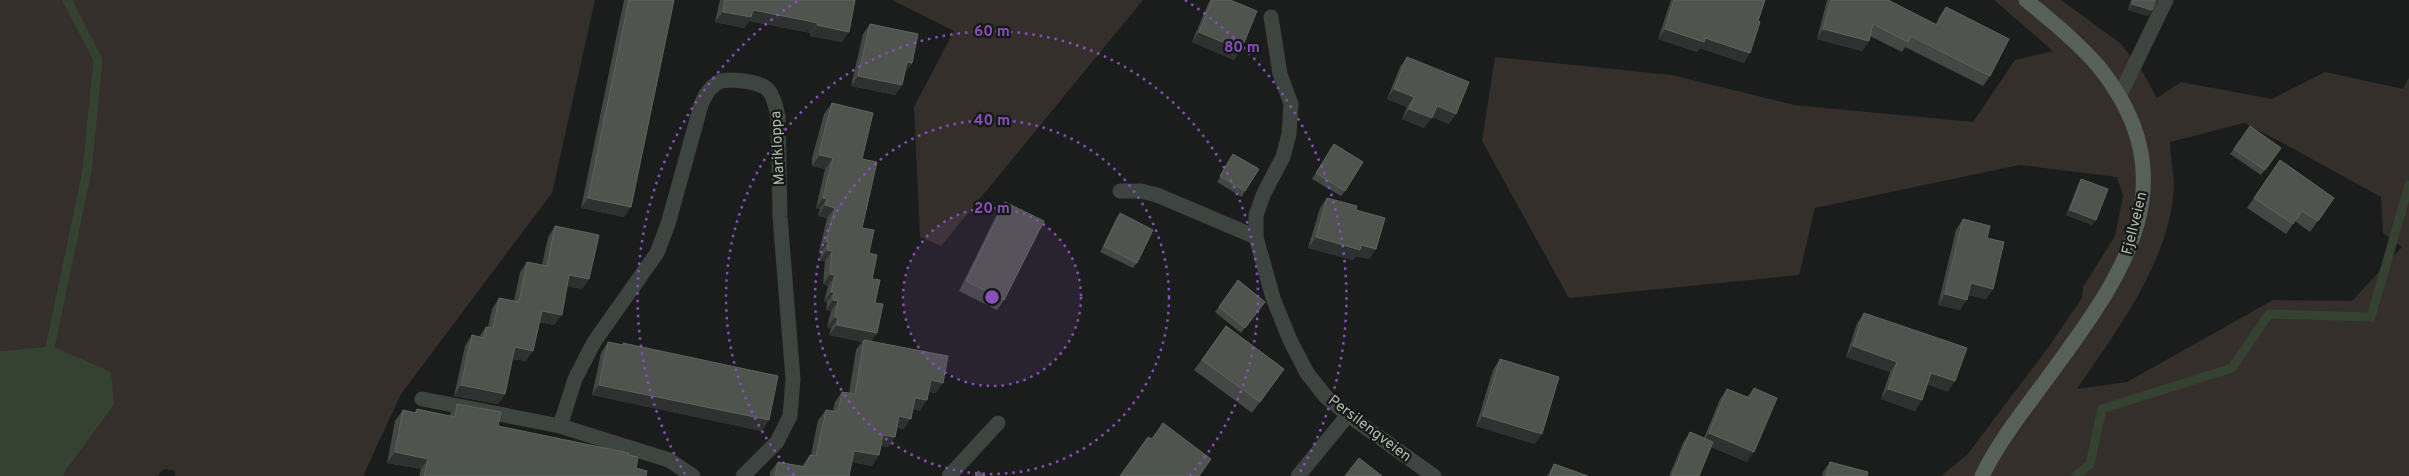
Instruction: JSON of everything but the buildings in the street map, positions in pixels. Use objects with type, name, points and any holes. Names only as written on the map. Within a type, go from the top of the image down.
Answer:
[{"type":"main road","name":"Fjellveien","points":[[1982,476],[2010,429],[2094,315],[2122,267],[2133,239],[2141,207],[2144,179],[2141,145],[2120,96],[2097,65],[2026,0]]},
{"type":"street","points":[[2120,96],[2166,0]]},
{"type":"street","name":"Persilengveien","points":[[1271,17],[1280,74],[1291,104],[1291,120],[1283,157],[1264,193],[1256,215],[1256,237],[1273,298],[1290,340],[1308,373],[1326,397],[1348,415],[1434,476]]},
{"type":"street","name":"Marikloppa","points":[[560,426],[575,379],[594,342],[657,253],[668,224],[701,105],[707,92],[718,82],[736,80],[753,82],[768,89],[775,101],[778,117],[780,217],[793,379],[790,416],[776,442],[743,476]]},
{"type":"street","points":[[1120,191],[1142,190],[1157,195],[1256,237]]},
{"type":"street","points":[[422,400],[560,426],[669,460],[693,476]]},
{"type":"street","points":[[1298,476],[1348,415]]},
{"type":"street","points":[[949,476],[998,423]]},
{"type":"shaded area","points":[[0,0],[595,0],[552,193],[401,394],[363,476],[175,476],[175,471],[164,469],[157,476],[62,476],[114,405],[52,346],[0,351]]},
{"type":"shaded area","points":[[892,0],[1143,0],[941,246],[920,237],[914,107],[954,31]]},
{"type":"shaded area","points":[[1994,0],[2061,0],[2120,43],[2142,71],[2157,98],[2181,82],[2272,99],[2325,72],[2403,89],[2409,78],[2409,476],[1941,476],[1967,455],[2048,348],[2082,298],[2083,287],[2115,236],[2123,196],[2117,177],[2019,165],[1815,208],[1799,275],[1569,298],[1482,141],[1495,57],[1672,75],[1794,105],[1973,122],[2015,60],[2053,51]],"holes":[[[2244,123],[2381,197],[2383,233],[2402,247],[2352,301],[2273,300],[2127,382],[2077,389],[2139,294],[2163,241],[2170,215],[2174,187],[2170,142]]]},
{"type":"shaded area","points":[[52,346],[111,372],[114,405],[62,476],[0,476],[0,351]]},
{"type":"waterway","points":[[48,357],[87,171],[98,60],[67,0]]},
{"type":"waterway","points":[[2076,476],[2090,464],[2102,409],[2232,368],[2269,314],[2371,317],[2409,185]]}]
